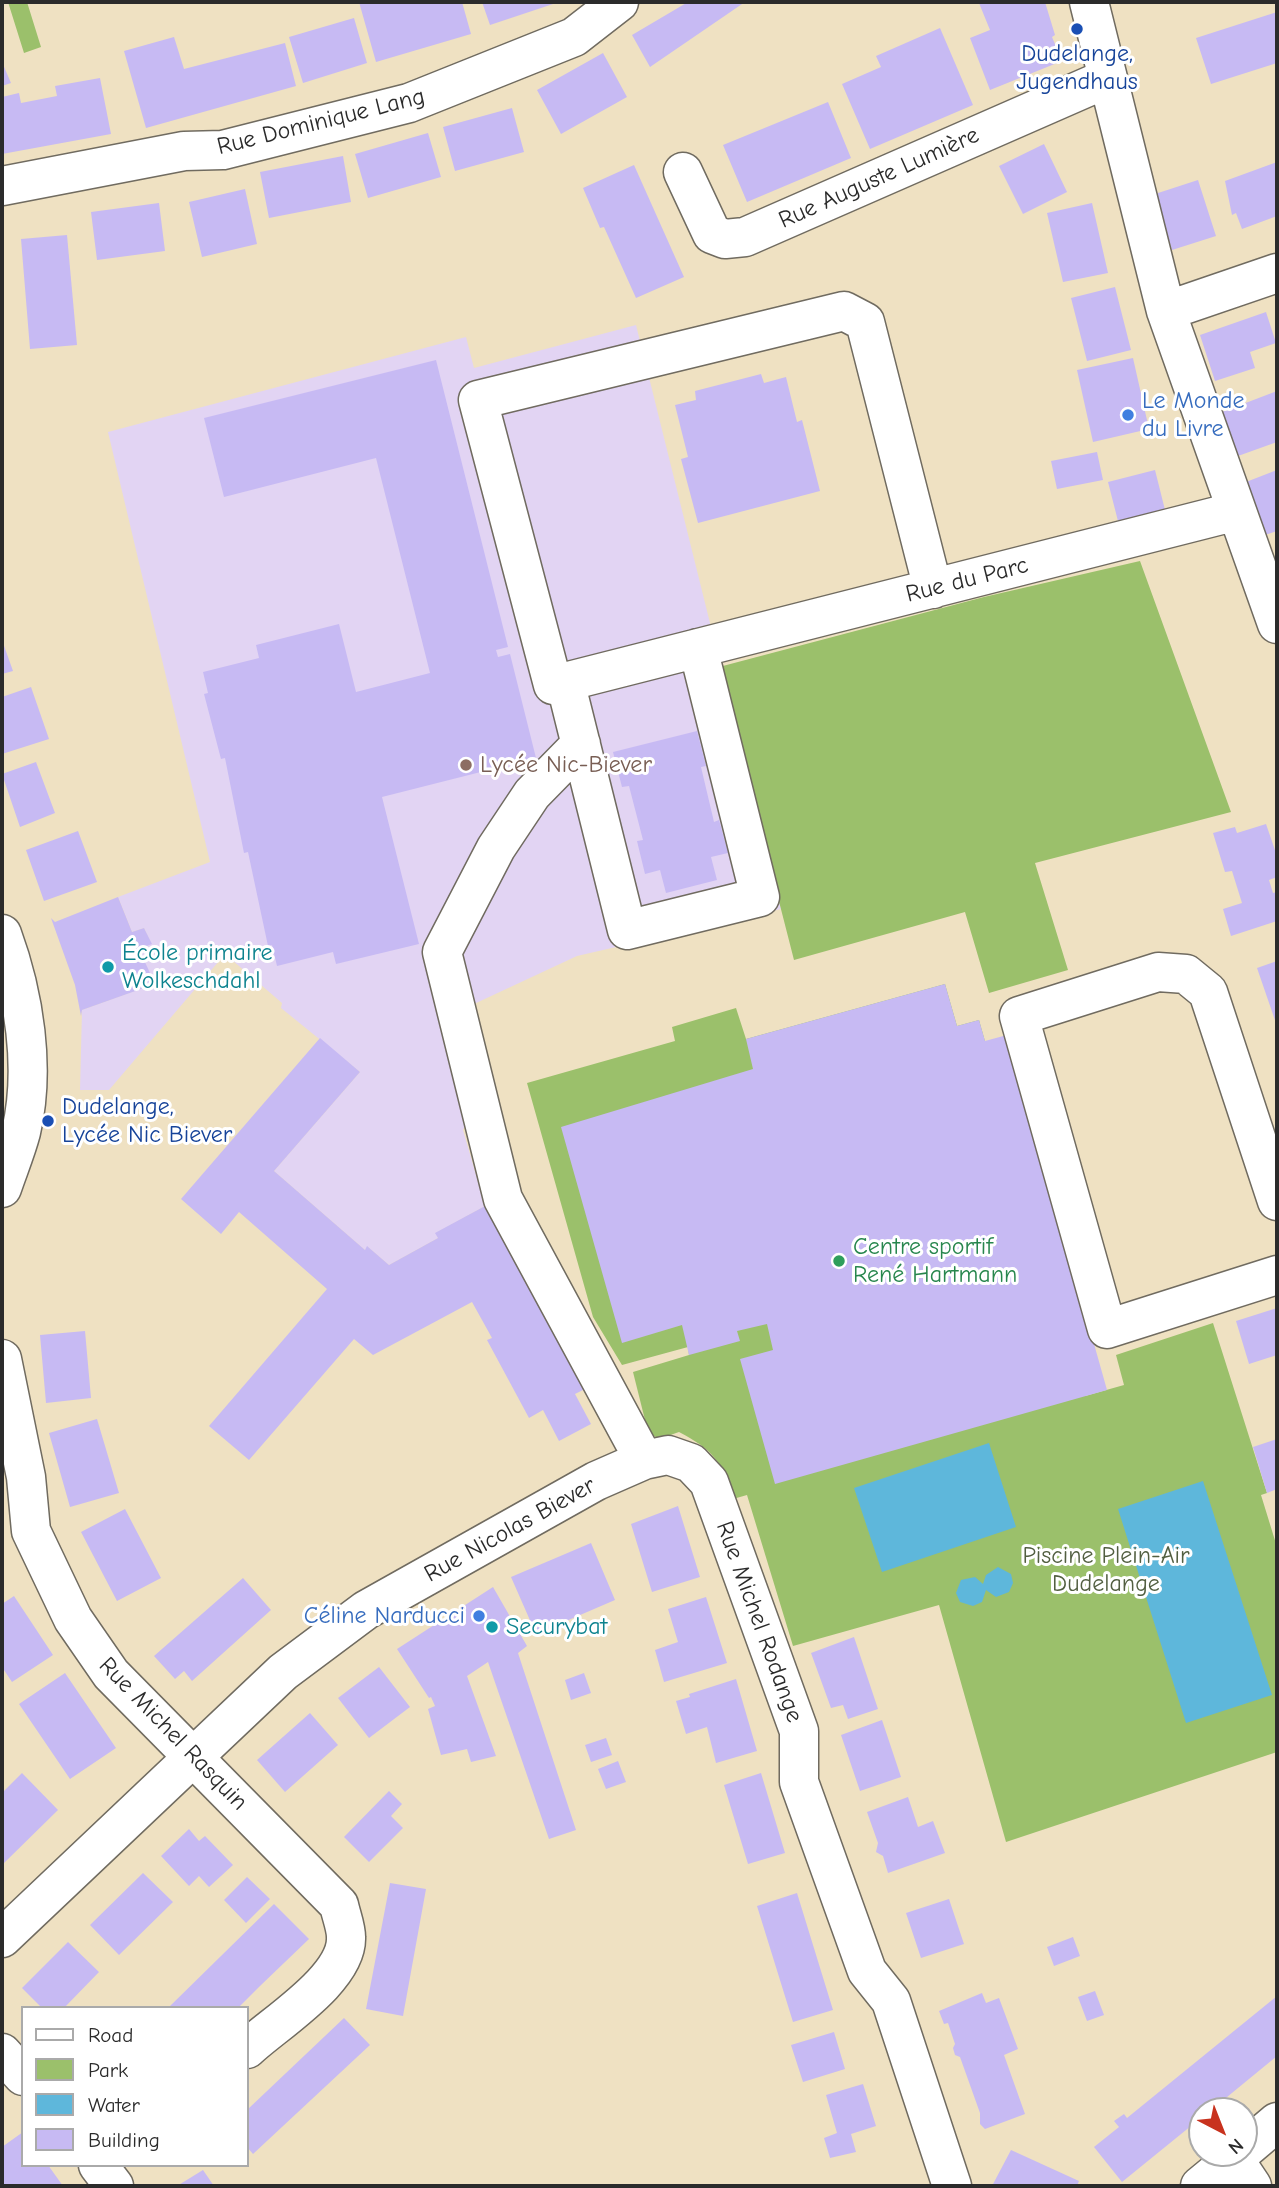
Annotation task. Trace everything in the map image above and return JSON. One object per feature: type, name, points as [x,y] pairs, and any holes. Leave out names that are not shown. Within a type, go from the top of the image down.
[{"type":"street","name":"Rue Dominique Lang","points":[[2,186],[184,151],[223,149],[409,103],[574,37],[620,2]]},
{"type":"street","points":[[1089,2],[1166,311],[1277,624]]},
{"type":"street","name":"Rue Auguste Lumière","points":[[683,172],[712,234],[725,239],[745,237],[1108,78]]},
{"type":"street","points":[[1166,311],[1277,273]]},
{"type":"street","points":[[698,648],[760,897],[627,930],[565,681],[554,685],[478,400],[844,311],[865,322],[933,589]]},
{"type":"street","name":"Rue du Parc","points":[[565,681],[1237,511]]},
{"type":"street","points":[[581,744],[532,794],[496,848],[442,952],[503,1199],[644,1460]]},
{"type":"street","points":[[2,934],[10,957],[25,1030],[27,1082],[21,1131],[2,1188]]},
{"type":"street","points":[[1277,1201],[1208,992],[1186,974],[1158,972],[1019,1016],[1107,1329],[1277,1275]]},
{"type":"street","name":"Rue Michel Rasquin","points":[[2,1359],[26,1477],[31,1531],[72,1619],[111,1674],[339,1905],[347,1939],[340,1961],[321,1984],[278,2026],[261,2035],[248,2048]]},
{"type":"street","name":"Rue Michel Rodange","points":[[644,1460],[668,1455],[691,1463],[709,1482],[799,1731],[799,1782],[867,1971],[891,2001],[952,2186]]},
{"type":"street","name":"Rue Nicolas Biever","points":[[2,1938],[191,1756],[283,1672],[366,1610],[596,1481],[644,1460]]},
{"type":"street","points":[[2,2053],[21,2074]]},
{"type":"street","points":[[1258,2144],[1277,2122]]},
{"type":"street","points":[[1200,2186],[1233,2167]]},
{"type":"shaded area","name":"Lycée Nic-Biever","points":[[636,325],[781,909],[577,956],[474,1004],[468,1119],[463,1130],[485,1206],[436,1233],[438,1238],[389,1265],[368,1247],[365,1250],[274,1171],[360,1072],[281,1008],[282,1003],[225,954],[109,1090],[80,1090],[82,1010],[154,984],[139,949],[151,943],[144,928],[132,932],[118,897],[210,862],[108,432],[466,337],[474,368]]},
{"type":"green space","points":[[8,2],[27,2],[41,47],[24,53]]},
{"type":"green space","points":[[1140,561],[1231,812],[1035,863],[1068,970],[989,993],[965,912],[794,960],[719,667],[984,597]]},
{"type":"green space","name":"Piscine Plein-Air Dudelange","points":[[945,984],[957,1026],[979,1020],[1085,1396],[1124,1385],[1116,1355],[1213,1323],[1267,1493],[1261,1495],[1277,1547],[1277,1752],[1006,1842],[939,1605],[793,1646],[747,1495],[733,1499],[725,1475],[715,1458],[691,1439],[679,1432],[659,1439],[648,1432],[633,1372],[689,1355],[688,1347],[622,1365],[593,1317],[527,1083],[675,1041],[672,1027],[736,1008],[746,1039]]},
{"type":"water","points":[[989,1443],[1016,1527],[882,1572],[854,1488]]},
{"type":"water","points":[[1203,1481],[1272,1695],[1186,1723],[1118,1509]]},
{"type":"water","points":[[998,1567],[1011,1574],[1013,1583],[1009,1592],[996,1597],[986,1590],[982,1602],[973,1606],[960,1602],[956,1593],[961,1580],[975,1577],[983,1584],[986,1575]]},
{"type":"building","points":[[359,2],[462,2],[471,34],[376,62]]},
{"type":"building","points":[[482,2],[559,2],[490,25]]},
{"type":"building","points":[[688,2],[745,2],[650,67],[632,35]]},
{"type":"building","points":[[1045,2],[1055,35],[1052,37],[1062,61],[990,90],[970,38],[990,30],[979,3]]},
{"type":"building","points":[[1277,12],[1277,63],[1211,84],[1196,38]]},
{"type":"building","points":[[354,18],[367,63],[303,83],[289,37]]},
{"type":"building","points":[[940,28],[973,105],[870,149],[842,84],[881,67],[876,56]]},
{"type":"building","points":[[174,37],[184,69],[285,43],[296,86],[146,128],[124,51]]},
{"type":"building","points":[[603,53],[627,97],[561,134],[537,90]]},
{"type":"building","points":[[2,62],[11,83],[2,86]]},
{"type":"building","points":[[100,78],[111,134],[2,154],[2,97],[19,93],[21,103],[57,96],[55,86]]},
{"type":"building","points":[[828,102],[851,158],[747,202],[723,145]]},
{"type":"building","points":[[512,108],[524,152],[455,171],[443,127]]},
{"type":"building","points":[[428,133],[441,177],[368,198],[355,154]]},
{"type":"building","points":[[1044,144],[1067,192],[1023,214],[999,166]]},
{"type":"building","points":[[343,156],[351,202],[269,218],[260,172]]},
{"type":"building","points":[[1277,162],[1277,216],[1242,229],[1236,213],[1232,215],[1225,181]]},
{"type":"building","points":[[634,165],[684,277],[636,298],[583,188]]},
{"type":"building","points":[[1198,180],[1216,236],[1172,250],[1155,194]]},
{"type":"building","points":[[245,189],[257,244],[202,257],[189,202]]},
{"type":"building","points":[[159,203],[165,251],[97,260],[91,212]]},
{"type":"building","points":[[1092,203],[1108,273],[1063,282],[1047,213]]},
{"type":"building","points":[[67,235],[77,345],[30,349],[21,239]]},
{"type":"building","points":[[1115,287],[1131,350],[1087,361],[1071,298]]},
{"type":"building","points":[[1266,312],[1276,343],[1250,352],[1255,368],[1215,381],[1200,335]]},
{"type":"building","points":[[1133,358],[1149,429],[1093,442],[1077,370]]},
{"type":"building","points":[[436,360],[508,647],[496,650],[498,657],[510,654],[536,758],[382,797],[419,944],[336,964],[333,952],[277,966],[272,945],[268,946],[248,852],[244,853],[225,758],[221,759],[204,694],[208,693],[203,672],[259,658],[256,645],[339,624],[356,692],[430,673],[376,458],[224,497],[204,418]]},
{"type":"building","points":[[761,374],[764,383],[786,377],[797,422],[802,420],[820,491],[698,523],[681,459],[688,457],[675,405],[696,400],[695,391]]},
{"type":"building","points":[[1277,391],[1277,442],[1238,456],[1222,412]]},
{"type":"building","points":[[1097,452],[1103,480],[1057,489],[1051,461]]},
{"type":"building","points":[[1155,470],[1166,514],[1119,525],[1108,482]]},
{"type":"building","points":[[1277,470],[1277,531],[1265,535],[1246,482]]},
{"type":"building","points":[[2,640],[13,671],[2,674]]},
{"type":"building","points":[[31,687],[49,739],[2,754],[2,697]]},
{"type":"building","points":[[697,731],[706,766],[701,767],[714,822],[719,820],[728,853],[711,857],[717,880],[666,893],[660,870],[645,874],[637,841],[643,840],[629,786],[622,787],[613,752]]},
{"type":"building","points":[[36,762],[55,813],[20,827],[2,774]]},
{"type":"building","points":[[1266,824],[1277,856],[1277,877],[1269,880],[1273,893],[1277,892],[1277,921],[1231,936],[1223,909],[1242,903],[1232,871],[1225,872],[1213,833],[1235,827],[1237,833]]},
{"type":"building","points":[[78,831],[97,882],[44,901],[26,850]]},
{"type":"building","name":"École primaire Wolkeschdahl","points":[[118,897],[132,932],[144,928],[152,944],[139,949],[155,984],[82,1010],[81,1016],[75,985],[51,918],[55,922]]},
{"type":"building","points":[[1277,961],[1277,1026],[1257,968]]},
{"type":"building","points":[[945,984],[957,1026],[979,1020],[985,1041],[1007,1035],[1107,1390],[775,1484],[740,1359],[773,1350],[767,1324],[737,1331],[740,1341],[689,1355],[682,1325],[622,1343],[561,1127],[753,1069],[746,1039]]},
{"type":"building","points":[[320,1038],[360,1072],[274,1171],[365,1250],[367,1246],[389,1265],[438,1238],[435,1233],[485,1206],[542,1312],[547,1309],[589,1387],[575,1394],[591,1424],[559,1441],[543,1410],[529,1418],[487,1340],[492,1338],[472,1302],[373,1355],[354,1339],[249,1460],[209,1426],[327,1289],[239,1212],[221,1234],[181,1199]]},
{"type":"building","points":[[1277,1308],[1277,1355],[1249,1364],[1236,1321]]},
{"type":"building","points":[[85,1331],[91,1398],[46,1403],[40,1335]]},
{"type":"building","points":[[97,1419],[119,1493],[70,1507],[49,1433]]},
{"type":"building","points":[[1277,1439],[1277,1489],[1267,1493],[1253,1447]]},
{"type":"building","points":[[678,1506],[700,1577],[652,1592],[631,1524]]},
{"type":"building","points":[[125,1509],[161,1578],[117,1601],[81,1532]]},
{"type":"building","points":[[591,1543],[615,1600],[536,1634],[511,1577]]},
{"type":"building","points":[[243,1578],[271,1610],[192,1681],[184,1671],[175,1679],[154,1656]]},
{"type":"building","points":[[493,1587],[527,1646],[518,1653],[576,1830],[549,1839],[488,1662],[467,1676],[496,1756],[471,1762],[467,1749],[441,1755],[428,1709],[435,1706],[397,1649]]},
{"type":"building","points":[[14,1596],[53,1655],[12,1682],[2,1667],[2,1604]]},
{"type":"building","points":[[706,1597],[727,1663],[664,1682],[655,1650],[678,1642],[668,1609]]},
{"type":"building","points":[[854,1637],[878,1709],[848,1719],[843,1705],[831,1708],[811,1653]]},
{"type":"building","points":[[379,1667],[410,1707],[369,1738],[338,1698]]},
{"type":"building","points":[[65,1673],[116,1748],[70,1779],[19,1704]]},
{"type":"building","points":[[584,1673],[591,1693],[571,1700],[565,1680]]},
{"type":"building","points":[[736,1679],[757,1751],[716,1763],[707,1727],[686,1734],[676,1701]]},
{"type":"building","points":[[310,1713],[338,1745],[285,1792],[257,1760]]},
{"type":"building","points":[[882,1720],[901,1777],[860,1791],[841,1735]]},
{"type":"building","points":[[606,1738],[612,1755],[591,1762],[585,1745]]},
{"type":"building","points":[[618,1761],[626,1782],[606,1789],[598,1769]]},
{"type":"building","points":[[22,1773],[58,1810],[2,1865],[2,1793]]},
{"type":"building","points":[[761,1773],[785,1853],[748,1864],[724,1785]]},
{"type":"building","points":[[389,1791],[402,1804],[391,1816],[403,1828],[369,1862],[344,1837]]},
{"type":"building","points":[[908,1797],[918,1827],[933,1821],[945,1853],[888,1873],[883,1856],[876,1852],[878,1843],[867,1812]]},
{"type":"building","points":[[189,1829],[199,1841],[205,1836],[233,1865],[209,1887],[199,1876],[189,1886],[161,1856]]},
{"type":"building","points":[[143,1873],[173,1902],[119,1955],[90,1925]]},
{"type":"building","points":[[247,1877],[270,1899],[246,1923],[224,1900]]},
{"type":"building","points":[[390,1883],[426,1889],[403,2016],[366,2009]]},
{"type":"building","points":[[797,1893],[833,2010],[793,2022],[757,1906]]},
{"type":"building","points":[[949,1899],[964,1944],[921,1958],[906,1913]]},
{"type":"building","points":[[274,1904],[309,1939],[240,2006],[170,2006]]},
{"type":"building","points":[[1073,1937],[1080,1956],[1054,1966],[1047,1947]]},
{"type":"building","points":[[68,1942],[99,1972],[66,2006],[40,2006],[22,1988]]},
{"type":"building","points":[[1095,1991],[1104,2015],[1087,2021],[1078,1997]]},
{"type":"building","points":[[982,1993],[986,2003],[999,1998],[1018,2049],[1004,2055],[1025,2114],[985,2129],[980,2124],[980,2113],[960,2057],[955,2055],[955,2044],[948,2023],[944,2024],[939,2011]]},
{"type":"building","points":[[1277,1996],[1277,2056],[1227,2097],[1188,2097],[1188,2128],[1122,2182],[1094,2147],[1119,2127],[1114,2121],[1124,2114],[1127,2118]]},
{"type":"building","points":[[344,2018],[370,2045],[253,2154],[248,2148],[248,2109]]},
{"type":"building","points":[[834,2032],[845,2069],[803,2082],[791,2045]]},
{"type":"building","points":[[863,2084],[876,2126],[851,2134],[856,2152],[830,2158],[824,2138],[837,2133],[826,2095]]},
{"type":"building","points":[[21,2133],[21,2167],[49,2167],[63,2186],[5,2186],[2,2182],[2,2147]]},
{"type":"building","points":[[1011,2150],[1079,2181],[1077,2186],[992,2186]]},
{"type":"building","points":[[203,2170],[214,2186],[177,2186]]},
{"type":"place","name":"Dudelange, Jugendhaus","points":[[1077,29]]},
{"type":"place","name":"Le Monde du Livre","points":[[1128,415]]},
{"type":"place","name":"Lycée Nic-Biever","points":[[466,765]]},
{"type":"place","name":"École primaire Wolkeschdahl","points":[[108,967]]},
{"type":"place","name":"Dudelange, Lycée Nic Biever","points":[[48,1121]]},
{"type":"place","name":"Centre sportif René Hartmann","points":[[839,1261]]},
{"type":"place","name":"Céline Narducci","points":[[479,1616]]},
{"type":"place","name":"Securybat","points":[[492,1627]]}]
